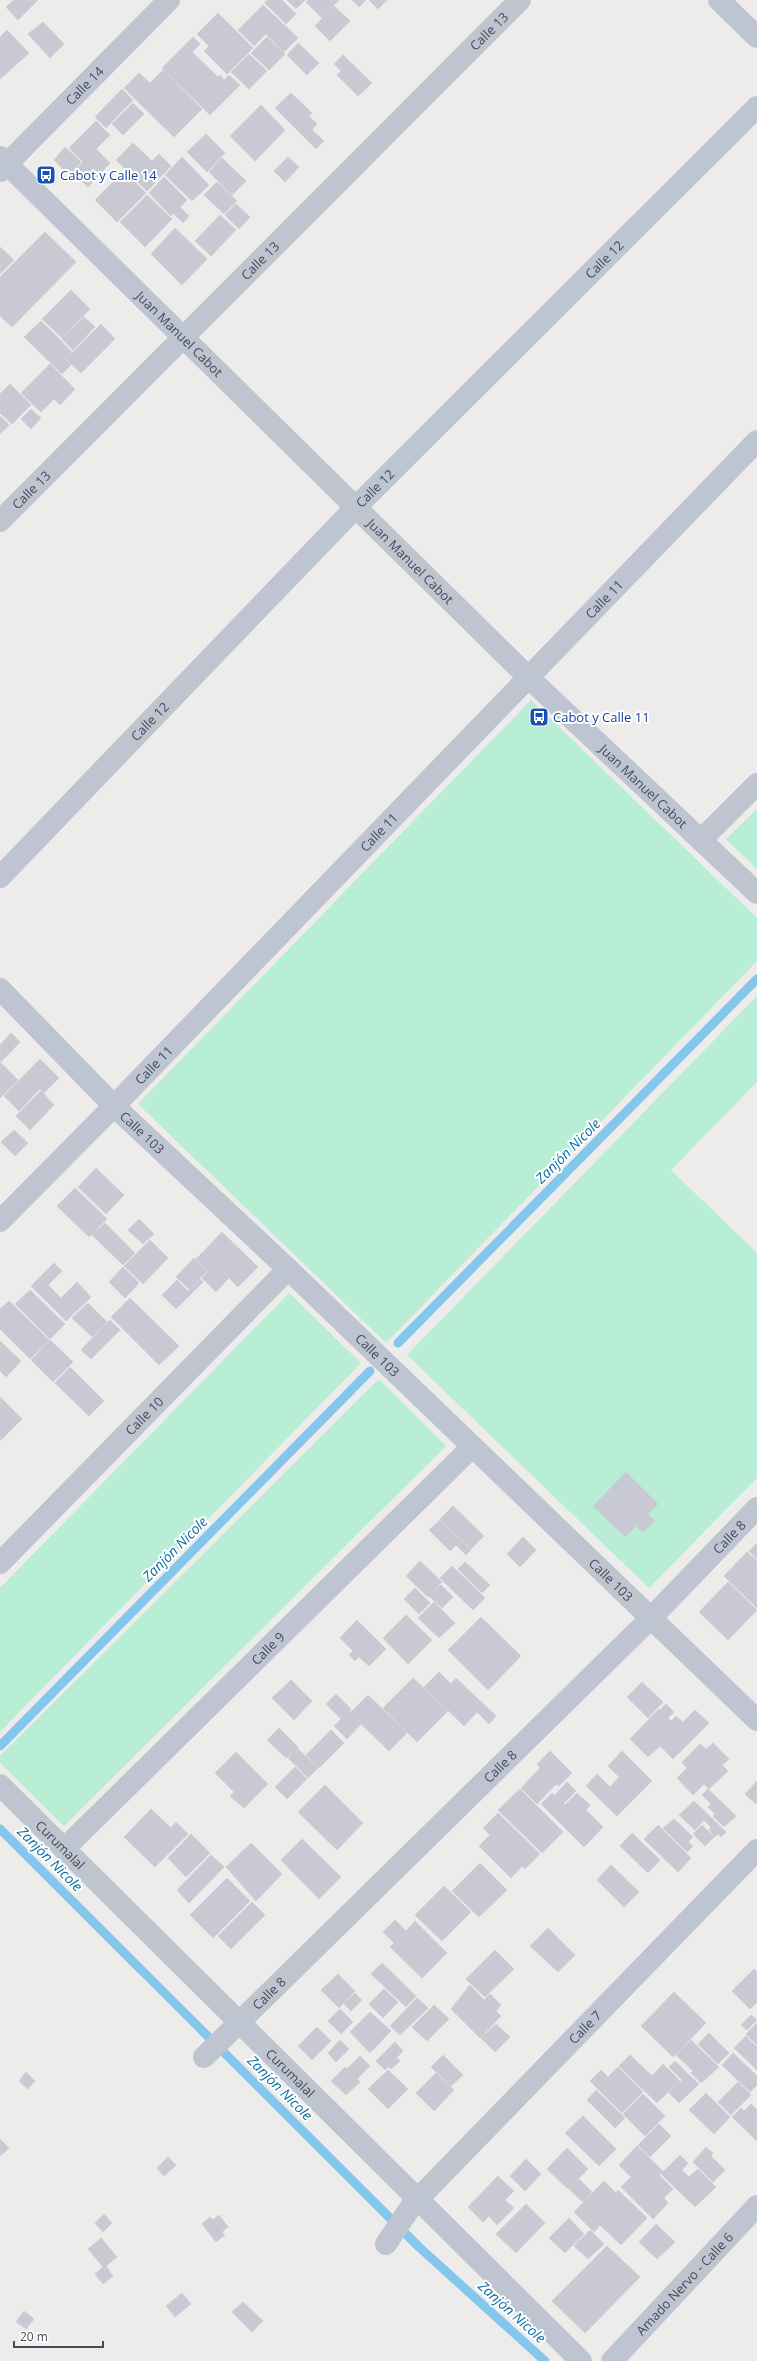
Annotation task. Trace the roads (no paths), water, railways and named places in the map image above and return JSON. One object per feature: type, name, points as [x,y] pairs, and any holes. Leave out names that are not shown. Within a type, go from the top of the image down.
[{"type":"street","name":"Calle 14","points":[[2,164],[169,0]]},
{"type":"street","name":"Calle 13","points":[[0,521],[520,0]]},
{"type":"street","points":[[719,0],[757,37]]},
{"type":"street","name":"Calle 12","points":[[0,877],[355,508],[757,107]]},
{"type":"street","name":"Juan Manuel Cabot","points":[[2,164],[184,337],[355,508],[528,677],[757,893]]},
{"type":"street","name":"Calle 11","points":[[0,1221],[114,1106],[757,441]]},
{"type":"street","points":[[701,840],[757,784]]},
{"type":"street","name":"Calle 103","points":[[0,989],[114,1106],[288,1269],[472,1447],[652,1617],[757,1720]]},
{"type":"street","name":"Calle 10","points":[[0,1563],[288,1269]]},
{"type":"street","name":"Calle 9","points":[[64,1849],[472,1447]]},
{"type":"street","name":"Calle 8","points":[[204,2057],[652,1617],[757,1508]]},
{"type":"street","name":"Curumalal","points":[[0,1785],[240,2022],[415,2202],[581,2361]]},
{"type":"street","name":"Calle 7","points":[[386,2244],[415,2202],[757,1850]]},
{"type":"street","name":"Amado Nervo - Calle 6","points":[[612,2361],[757,2206]]},
{"type":"waterway","name":"Zanjón Nicole","points":[[398,1343],[757,979]]},
{"type":"waterway","name":"Zanjón Nicole","points":[[0,1746],[370,1371]]},
{"type":"waterway","name":"Zanjón Nicole","points":[[0,1829],[419,2247],[545,2361]]},
{"type":"place","name":"Cabot y Calle 14","points":[[46,175]]},
{"type":"place","name":"Cabot y Calle 11","points":[[539,717]]}]
